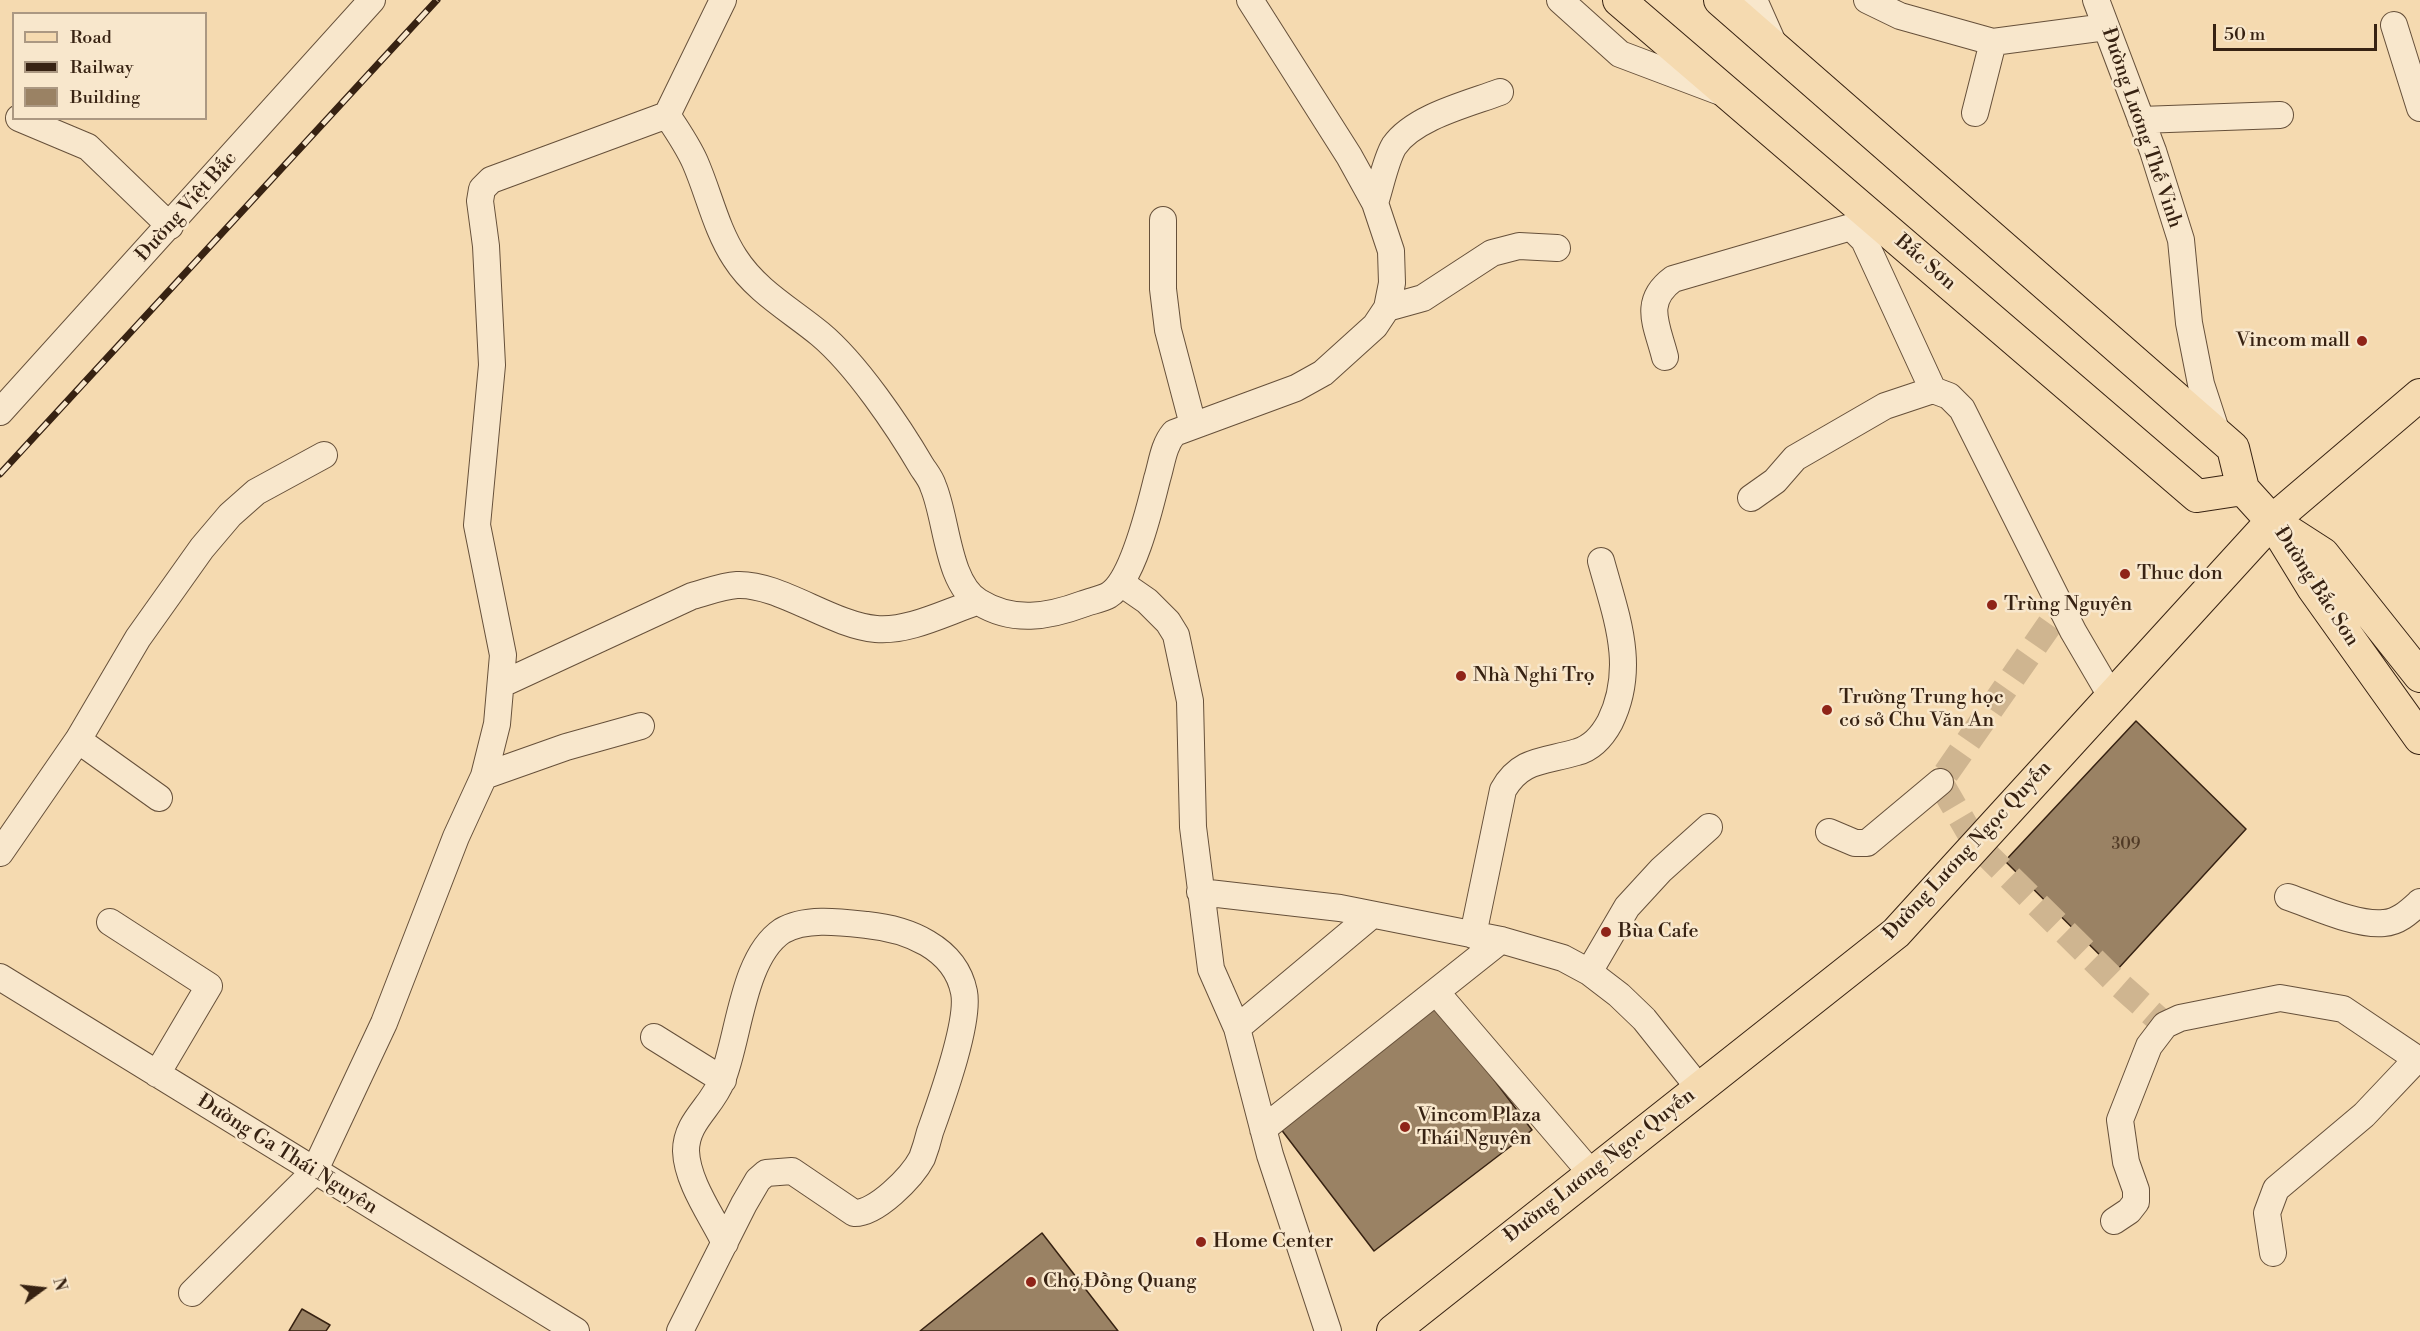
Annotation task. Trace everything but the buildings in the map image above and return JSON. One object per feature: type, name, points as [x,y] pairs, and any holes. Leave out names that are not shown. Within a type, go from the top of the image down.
[{"type":"main road","name":"Bắc Sơn","points":[[1618,0],[2197,496],[2243,489]]},
{"type":"main road","points":[[1720,0],[2233,448],[2243,489],[2272,521]]},
{"type":"main road","name":"Đường Lương Ngọc Quyến","points":[[1393,1331],[1896,933],[2272,521],[2420,395]]},
{"type":"main road","name":"Đường Bắc Sơn","points":[[2272,521],[2323,554],[2420,675]]},
{"type":"main road","name":"Đường Bắc Sơn","points":[[2272,521],[2313,588],[2420,738]]},
{"type":"street","points":[[668,115],[695,160],[715,216],[735,258],[754,282],[821,335],[854,371],[916,457],[933,486],[950,554],[961,581],[977,602],[1016,617],[1050,615],[1110,594],[1122,583],[1130,569],[1138,545],[1164,450],[1174,433],[1296,388],[1323,373],[1375,326],[1387,308],[1392,283],[1391,250],[1375,203],[1250,0]]},
{"type":"street","points":[[1560,0],[1620,54],[1729,95]]},
{"type":"street","points":[[1754,0],[1775,48]]},
{"type":"street","points":[[1867,0],[1900,16],[1993,42],[2106,27]]},
{"type":"street","name":"Đường Lương Thế Vinh","points":[[2096,0],[2141,120],[2181,240],[2189,323],[2202,384],[2217,433]]},
{"type":"street","name":"Đường Việt Bắc","points":[[0,412],[170,226],[366,2]]},
{"type":"street","points":[[192,1293],[314,1172],[384,1023],[456,837],[484,776],[497,724],[502,684],[500,636],[477,525],[492,365],[486,246],[480,201],[482,189],[491,180],[668,115],[718,3]]},
{"type":"street","points":[[2394,25],[2420,108]]},
{"type":"street","points":[[1976,113],[1993,42]]},
{"type":"street","points":[[1375,203],[1393,147],[1404,136],[1431,118],[1500,92]]},
{"type":"street","points":[[2141,120],[2280,115]]},
{"type":"street","points":[[24,120],[88,147],[170,226]]},
{"type":"street","points":[[1163,220],[1162,289],[1168,330],[1193,425]]},
{"type":"street","points":[[1665,357],[1653,308],[1655,298],[1661,288],[1673,279],[1851,227],[1864,240],[1933,390]]},
{"type":"street","points":[[1387,308],[1423,298],[1492,253],[1519,246],[1557,248]]},
{"type":"street","points":[[1751,498],[1775,481],[1795,458],[1886,406],[1933,390],[1948,396],[1962,409],[2073,631],[2111,696]]},
{"type":"street","points":[[0,853],[78,740],[156,611],[230,515],[256,492],[324,455]]},
{"type":"street","points":[[1473,935],[1503,790],[1511,776],[1523,766],[1580,752],[1596,742],[1619,702],[1624,671],[1624,644],[1601,561]]},
{"type":"street","points":[[1122,583],[1147,601],[1168,622],[1176,635],[1190,701],[1193,827],[1211,969],[1237,1028],[1263,1129],[1296,1239],[1328,1331]]},
{"type":"street","points":[[502,684],[692,596],[717,588],[737,585],[758,588],[825,614],[875,629],[906,625],[977,602]]},
{"type":"street","points":[[484,776],[641,726]]},
{"type":"street","points":[[78,740],[159,798]]},
{"type":"street","points":[[1828,832],[1855,843],[1867,843],[1940,782]]},
{"type":"street","points":[[1588,972],[1628,907],[1661,870],[1709,827]]},
{"type":"street","points":[[1200,892],[1340,908],[1501,940],[1563,958],[1619,994],[1644,1019],[1699,1088]]},
{"type":"street","points":[[2288,897],[2359,921],[2384,923],[2402,918],[2420,902]]},
{"type":"street","points":[[1237,1028],[1372,915]]},
{"type":"street","points":[[110,922],[209,986],[157,1074]]},
{"type":"street","points":[[680,1331],[758,1180],[766,1173],[792,1171],[854,1213],[862,1213],[871,1209],[899,1186],[921,1159],[963,1024],[965,993],[957,972],[944,953],[923,940],[874,926],[840,922],[795,926],[782,932],[769,944],[751,976],[723,1080],[688,1132],[686,1153],[693,1179],[725,1242]]},
{"type":"street","points":[[1263,1129],[1501,940]]},
{"type":"street","name":"Đường Ga Thái Nguyên","points":[[0,977],[576,1331]]},
{"type":"street","points":[[1437,993],[1591,1173]]},
{"type":"street","points":[[2114,1221],[2129,1211],[2136,1202],[2136,1190],[2126,1162],[2120,1120],[2149,1046],[2165,1025],[2180,1018],[2280,998],[2343,1010],[2418,1060],[2364,1115],[2276,1189],[2267,1214],[2273,1253]]},
{"type":"street","points":[[654,1037],[723,1080]]},
{"type":"tunnel","points":[[2050,624],[1940,782],[1976,844],[2113,979],[2165,1025]]},
{"type":"railway","points":[[0,474],[437,0]]},
{"type":"place","name":"Vincom mall","points":[[2362,341]]},
{"type":"place","name":"Thuc don","points":[[2125,574]]},
{"type":"place","name":"Trùng Nguyên","points":[[1992,605]]},
{"type":"place","name":"Nhà Nghỉ Trọ","points":[[1461,676]]},
{"type":"place","name":"Trường Trung học cơ sở Chu Văn An","points":[[1827,710]]},
{"type":"place","name":"Bùa Cafe","points":[[1606,932]]},
{"type":"place","name":"Vincom Plaza Thái Nguyên","points":[[1405,1127]]},
{"type":"place","name":"Home Center","points":[[1201,1242]]},
{"type":"place","name":"Chợ Đồng Quang","points":[[1031,1282]]}]
